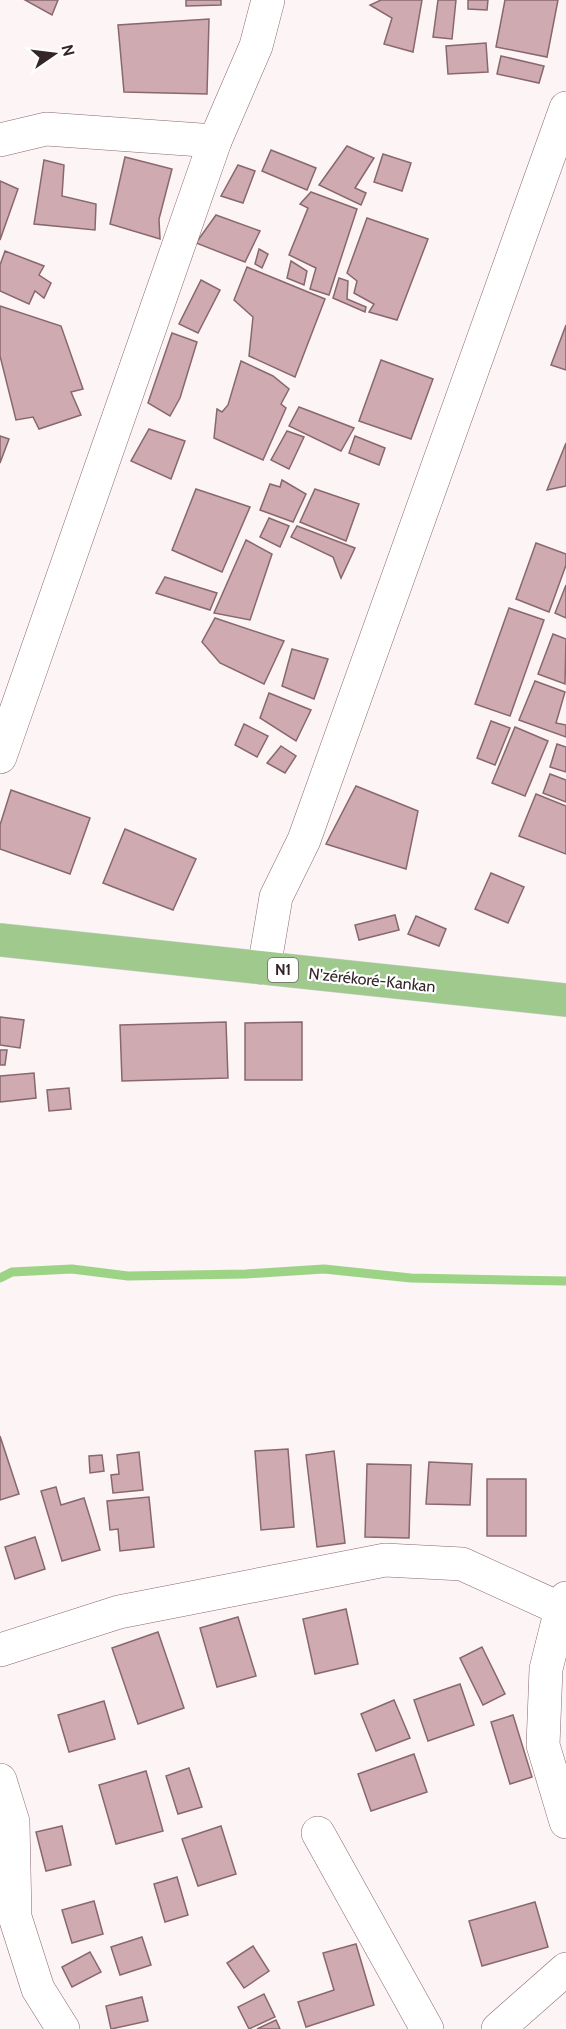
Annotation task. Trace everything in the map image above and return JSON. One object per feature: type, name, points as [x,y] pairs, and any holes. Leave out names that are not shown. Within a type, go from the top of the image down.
[{"type":"highway","name":"N'zérékoré-Kankan","points":[[0,940],[566,1000]]},
{"type":"street","points":[[0,757],[215,141],[256,46],[268,0]]},
{"type":"street","points":[[264,968],[276,897],[304,840],[566,108]]},
{"type":"street","points":[[0,141],[46,129],[215,141]]},
{"type":"street","points":[[0,1650],[119,1612],[385,1560],[462,1564],[563,1603],[546,1669],[543,1745],[566,1822]]},
{"type":"street","points":[[0,1780],[13,1822],[15,1917],[38,1989],[63,2029]]},
{"type":"street","points":[[318,1833],[428,2029]]},
{"type":"street","points":[[498,2029],[566,1969]]},
{"type":"building","points":[[25,0],[58,0],[52,15]]},
{"type":"building","points":[[186,0],[221,0],[221,5],[186,6]]},
{"type":"building","points":[[381,0],[422,0],[413,52],[384,44],[392,18],[370,5]]},
{"type":"building","points":[[438,0],[456,0],[452,39],[433,37]]},
{"type":"building","points":[[468,0],[488,0],[487,10],[468,9]]},
{"type":"building","points":[[505,0],[558,0],[547,57],[496,47]]},
{"type":"building","points":[[209,19],[207,94],[124,92],[118,25]]},
{"type":"building","points":[[486,43],[488,72],[448,74],[446,46]]},
{"type":"building","points":[[501,56],[544,66],[539,83],[497,74]]},
{"type":"building","points":[[347,146],[374,158],[355,188],[366,193],[361,205],[319,185]]},
{"type":"building","points":[[271,150],[316,168],[307,190],[262,171]]},
{"type":"building","points":[[383,154],[411,163],[402,191],[374,182]]},
{"type":"building","points":[[125,157],[172,169],[159,219],[160,239],[110,224]]},
{"type":"building","points":[[44,160],[64,165],[62,196],[96,204],[95,230],[34,224]]},
{"type":"building","points":[[238,165],[255,171],[243,203],[221,196]]},
{"type":"building","points":[[0,181],[18,189],[0,240]]},
{"type":"building","points":[[311,192],[357,209],[329,295],[310,289],[316,268],[289,255],[308,208],[300,204]]},
{"type":"building","points":[[216,215],[260,231],[245,262],[196,243]]},
{"type":"building","points":[[367,218],[428,239],[397,320],[369,312],[374,304],[354,293],[357,281],[347,273]]},
{"type":"building","points":[[259,249],[268,254],[262,268],[255,264]]},
{"type":"building","points":[[5,251],[44,266],[39,275],[51,283],[44,298],[35,291],[29,304],[0,291],[0,265]]},
{"type":"building","points":[[291,261],[307,271],[304,285],[287,278]]},
{"type":"building","points":[[247,267],[325,299],[295,377],[249,356],[253,317],[234,300]]},
{"type":"building","points":[[339,278],[348,281],[347,299],[366,307],[365,312],[333,298]]},
{"type":"building","points":[[201,280],[220,290],[198,333],[179,324]]},
{"type":"building","points":[[0,306],[61,326],[83,389],[71,392],[81,415],[39,429],[33,417],[16,420],[0,356]]},
{"type":"building","points":[[566,325],[566,370],[551,365]]},
{"type":"building","points":[[172,333],[197,342],[180,398],[170,416],[148,403]]},
{"type":"building","points":[[381,360],[433,379],[411,439],[359,421]]},
{"type":"building","points":[[241,361],[273,376],[289,389],[281,404],[286,408],[263,460],[214,438],[217,409],[222,412],[228,405]]},
{"type":"building","points":[[299,407],[354,428],[341,451],[289,426]]},
{"type":"building","points":[[149,429],[185,441],[171,479],[131,461]]},
{"type":"building","points":[[287,431],[304,437],[289,469],[271,460]]},
{"type":"building","points":[[0,436],[9,439],[0,463]]},
{"type":"building","points":[[355,436],[385,448],[379,465],[349,453]]},
{"type":"building","points":[[566,443],[566,486],[547,490]]},
{"type":"building","points":[[282,480],[306,494],[293,522],[260,510],[270,484],[280,487]]},
{"type":"building","points":[[196,489],[250,507],[222,572],[172,550]]},
{"type":"building","points":[[315,489],[359,504],[346,541],[300,522]]},
{"type":"building","points":[[269,518],[289,526],[280,547],[260,537]]},
{"type":"building","points":[[297,526],[355,548],[341,578],[333,557],[291,537]]},
{"type":"building","points":[[246,540],[272,554],[250,620],[214,613]]},
{"type":"building","points":[[536,543],[566,554],[566,565],[549,612],[516,599]]},
{"type":"building","points":[[165,577],[217,593],[210,610],[156,593]]},
{"type":"building","points":[[566,585],[566,618],[555,613]]},
{"type":"building","points":[[509,608],[544,620],[510,716],[475,704]]},
{"type":"building","points":[[215,618],[284,641],[264,684],[220,663],[202,642]]},
{"type":"building","points":[[553,634],[566,639],[565,684],[538,674]]},
{"type":"building","points":[[292,649],[328,659],[314,699],[282,686]]},
{"type":"building","points":[[535,681],[565,692],[556,723],[566,725],[566,737],[519,720]]},
{"type":"building","points":[[269,693],[311,710],[296,741],[260,718]]},
{"type":"building","points":[[491,721],[510,728],[495,765],[477,758]]},
{"type":"building","points":[[244,724],[268,736],[257,757],[235,745]]},
{"type":"building","points":[[515,727],[548,741],[525,796],[492,783]]},
{"type":"building","points":[[557,744],[566,747],[566,772],[550,767]]},
{"type":"building","points":[[281,746],[296,756],[285,773],[267,763]]},
{"type":"building","points":[[550,774],[566,780],[566,802],[543,793]]},
{"type":"building","points":[[356,786],[418,811],[406,869],[326,844]]},
{"type":"building","points":[[11,790],[90,818],[70,874],[0,849],[0,825]]},
{"type":"building","points":[[536,794],[566,806],[566,854],[519,836]]},
{"type":"building","points":[[125,829],[196,859],[173,910],[103,883]]},
{"type":"building","points":[[491,873],[524,887],[508,923],[475,909]]},
{"type":"building","points":[[395,915],[399,930],[359,940],[355,925]]},
{"type":"building","points":[[416,916],[446,929],[439,946],[408,934]]},
{"type":"building","points":[[0,1017],[24,1020],[20,1048],[0,1045]]},
{"type":"building","points":[[226,1022],[228,1078],[122,1081],[120,1025]]},
{"type":"building","points":[[302,1022],[302,1080],[245,1080],[245,1023]]},
{"type":"building","points":[[0,1050],[7,1050],[5,1065],[0,1065]]},
{"type":"building","points":[[34,1073],[36,1098],[0,1102],[0,1076]]},
{"type":"building","points":[[69,1088],[71,1109],[49,1111],[47,1090]]},
{"type":"building","points":[[0,1436],[19,1494],[0,1500]]},
{"type":"building","points":[[288,1449],[294,1527],[261,1530],[255,1451]]},
{"type":"building","points":[[334,1451],[345,1543],[317,1547],[306,1455]]},
{"type":"building","points":[[139,1452],[143,1490],[113,1493],[111,1475],[119,1474],[117,1455]]},
{"type":"building","points":[[102,1455],[104,1471],[90,1473],[89,1456]]},
{"type":"building","points":[[429,1462],[472,1464],[470,1505],[426,1504]]},
{"type":"building","points":[[367,1464],[411,1465],[409,1538],[365,1537]]},
{"type":"building","points":[[487,1479],[526,1479],[526,1536],[487,1536]]},
{"type":"building","points":[[56,1487],[61,1505],[84,1498],[100,1550],[62,1561],[41,1491]]},
{"type":"building","points":[[149,1497],[154,1547],[120,1551],[118,1529],[110,1530],[107,1501]]},
{"type":"building","points":[[35,1537],[45,1569],[15,1579],[5,1547]]},
{"type":"building","points":[[346,1609],[358,1664],[315,1674],[303,1619]]},
{"type":"building","points":[[238,1617],[256,1676],[217,1687],[200,1628]]},
{"type":"building","points":[[158,1632],[184,1708],[138,1724],[112,1648]]},
{"type":"building","points":[[482,1647],[505,1694],[483,1705],[460,1658]]},
{"type":"building","points":[[460,1684],[474,1725],[428,1741],[414,1700]]},
{"type":"building","points":[[394,1700],[410,1738],[376,1751],[361,1714]]},
{"type":"building","points":[[104,1701],[115,1739],[69,1752],[58,1715]]},
{"type":"building","points":[[513,1715],[532,1777],[510,1784],[491,1722]]},
{"type":"building","points":[[414,1754],[427,1792],[371,1811],[358,1774]]},
{"type":"building","points":[[189,1768],[202,1807],[178,1814],[166,1776]]},
{"type":"building","points":[[146,1771],[163,1831],[116,1844],[99,1785]]},
{"type":"building","points":[[62,1826],[71,1865],[46,1871],[36,1832]]},
{"type":"building","points":[[221,1826],[236,1874],[198,1886],[182,1839]]},
{"type":"building","points":[[177,1877],[188,1915],[165,1922],[154,1884]]},
{"type":"building","points":[[94,1901],[103,1934],[72,1943],[62,1910]]},
{"type":"building","points":[[535,1902],[548,1947],[482,1966],[469,1921]]},
{"type":"building","points":[[142,1937],[151,1965],[120,1975],[111,1947]]},
{"type":"building","points":[[356,1944],[374,2005],[306,2027],[298,2002],[334,1990],[323,1953]]},
{"type":"building","points":[[253,1946],[269,1971],[244,1988],[227,1963]]},
{"type":"building","points":[[90,1952],[101,1972],[72,1987],[62,1967]]},
{"type":"building","points":[[264,1994],[275,2017],[249,2029],[238,2007]]},
{"type":"building","points":[[142,1997],[148,2021],[111,2029],[106,2006]]},
{"type":"building","points":[[276,2020],[280,2029],[257,2029]]},
{"type":"waterway","points":[[0,1278],[12,1272],[72,1269],[128,1276],[246,1274],[324,1269],[411,1278],[566,1281]]}]
